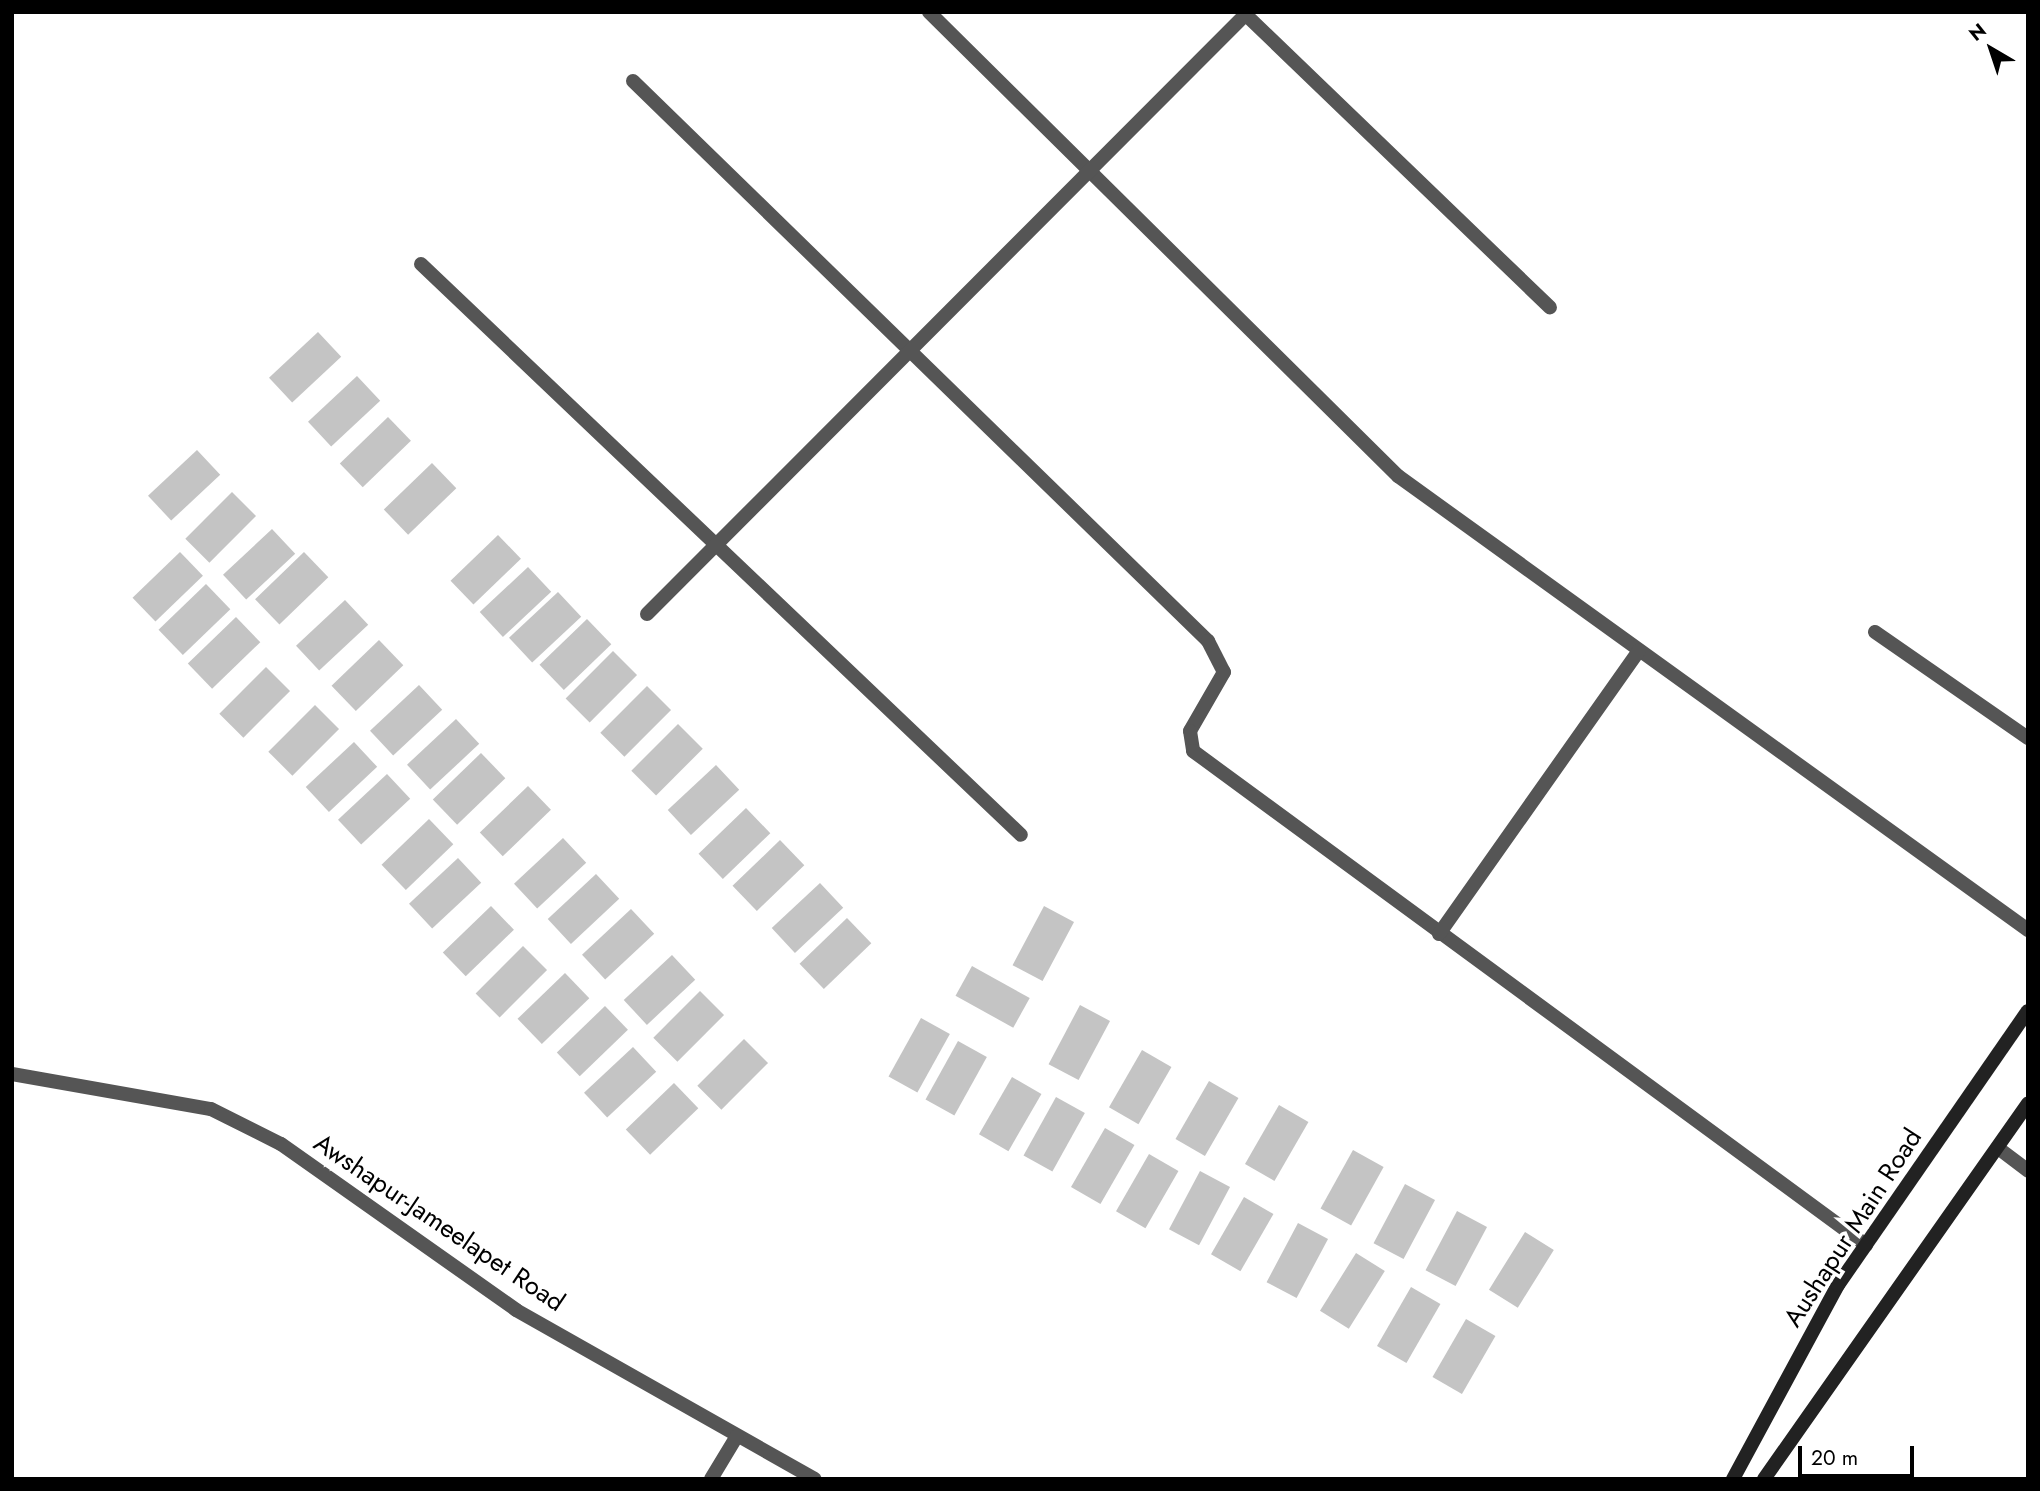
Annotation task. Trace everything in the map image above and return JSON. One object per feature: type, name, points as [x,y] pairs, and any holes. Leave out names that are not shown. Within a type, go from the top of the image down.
[{"type":"street","points":[[929,12],[1092,169],[1398,476],[2028,930]]},
{"type":"street","points":[[647,614],[1246,13],[1550,307]]},
{"type":"street","points":[[634,81],[912,349],[1218,655],[1224,672],[1190,731],[1194,751],[1439,934],[1866,1245]]},
{"type":"street","points":[[421,264],[713,548],[1021,835]]},
{"type":"street","points":[[1875,632],[2028,738]]},
{"type":"street","points":[[1439,934],[1639,650]]},
{"type":"street","name":"Aushapur Main Road","points":[[1733,1479],[1866,1245],[2028,1011]]},
{"type":"street","name":"Awshapur-Jameelapet Road","points":[[12,1074],[211,1109],[281,1144],[516,1310],[815,1479]]},
{"type":"street","points":[[1764,1479],[2028,1104]]},
{"type":"street","points":[[1998,1148],[2028,1171]]},
{"type":"street","points":[[711,1479],[737,1436]]},
{"type":"building","points":[[318,332],[341,357],[292,403],[269,378]]},
{"type":"building","points":[[357,376],[380,401],[331,447],[308,422]]},
{"type":"building","points":[[388,417],[411,441],[363,487],[340,464]]},
{"type":"building","points":[[197,450],[220,475],[171,521],[148,496]]},
{"type":"building","points":[[432,463],[456,488],[408,535],[384,510]]},
{"type":"building","points":[[232,492],[256,516],[209,563],[185,539]]},
{"type":"building","points":[[272,529],[295,554],[246,600],[223,575]]},
{"type":"building","points":[[498,535],[521,559],[473,605],[451,581]]},
{"type":"building","points":[[180,552],[203,576],[155,622],[133,598]]},
{"type":"building","points":[[304,552],[328,577],[279,624],[255,599]]},
{"type":"building","points":[[528,567],[551,592],[503,637],[480,612]]},
{"type":"building","points":[[206,584],[230,609],[183,655],[159,630]]},
{"type":"building","points":[[558,592],[581,617],[532,663],[509,638]]},
{"type":"building","points":[[345,600],[368,625],[319,671],[296,646]]},
{"type":"building","points":[[236,617],[260,642],[212,689],[188,664]]},
{"type":"building","points":[[587,619],[611,644],[564,690],[540,665]]},
{"type":"building","points":[[379,640],[403,665],[356,711],[332,686]]},
{"type":"building","points":[[613,651],[637,675],[590,722],[566,698]]},
{"type":"building","points":[[266,667],[290,691],[243,738],[219,714]]},
{"type":"building","points":[[419,685],[442,710],[393,756],[370,731]]},
{"type":"building","points":[[647,686],[671,710],[624,757],[600,733]]},
{"type":"building","points":[[315,705],[339,729],[292,776],[268,752]]},
{"type":"building","points":[[456,719],[479,744],[430,790],[407,765]]},
{"type":"building","points":[[678,724],[703,749],[656,795],[631,771]]},
{"type":"building","points":[[354,742],[377,767],[329,812],[306,787]]},
{"type":"building","points":[[481,753],[505,778],[457,825],[433,800]]},
{"type":"building","points":[[716,765],[739,790],[691,835],[668,810]]},
{"type":"building","points":[[387,774],[410,799],[361,845],[338,820]]},
{"type":"building","points":[[528,786],[551,810],[503,856],[480,833]]},
{"type":"building","points":[[746,808],[770,833],[723,879],[699,854]]},
{"type":"building","points":[[429,819],[453,844],[406,890],[382,865]]},
{"type":"building","points":[[563,838],[586,863],[537,909],[514,884]]},
{"type":"building","points":[[780,840],[804,865],[757,911],[733,886]]},
{"type":"building","points":[[458,858],[481,883],[432,929],[409,904]]},
{"type":"building","points":[[596,874],[619,899],[571,944],[548,919]]},
{"type":"building","points":[[820,883],[843,908],[795,953],[772,928]]},
{"type":"building","points":[[491,906],[514,930],[466,976],[443,953]]},
{"type":"building","points":[[1044,906],[1074,922],[1043,981],[1013,965]]},
{"type":"building","points":[[631,909],[654,934],[605,980],[582,955]]},
{"type":"building","points":[[847,918],[871,943],[824,989],[800,964]]},
{"type":"building","points":[[523,946],[547,970],[500,1017],[476,993]]},
{"type":"building","points":[[672,955],[695,980],[647,1025],[624,1000]]},
{"type":"building","points":[[972,966],[1030,998],[1013,1028],[956,996]]},
{"type":"building","points":[[565,973],[589,998],[542,1044],[518,1019]]},
{"type":"building","points":[[700,991],[724,1015],[677,1062],[653,1038]]},
{"type":"building","points":[[1080,1005],[1110,1021],[1079,1080],[1049,1064]]},
{"type":"building","points":[[605,1006],[628,1030],[580,1076],[557,1053]]},
{"type":"building","points":[[921,1018],[950,1034],[917,1093],[889,1077]]},
{"type":"building","points":[[744,1039],[768,1063],[721,1110],[697,1086]]},
{"type":"building","points":[[958,1041],[987,1057],[954,1116],[926,1100]]},
{"type":"building","points":[[633,1047],[656,1072],[607,1118],[584,1093]]},
{"type":"building","points":[[1142,1050],[1171,1067],[1138,1124],[1109,1107]]},
{"type":"building","points":[[1012,1077],[1041,1094],[1008,1151],[979,1134]]},
{"type":"building","points":[[1209,1081],[1238,1098],[1205,1156],[1176,1139]]},
{"type":"building","points":[[674,1083],[698,1108],[650,1155],[626,1130]]},
{"type":"building","points":[[1056,1097],[1085,1113],[1052,1172],[1024,1156]]},
{"type":"building","points":[[1279,1105],[1308,1122],[1274,1181],[1245,1164]]},
{"type":"building","points":[[1105,1128],[1134,1145],[1100,1204],[1071,1187]]},
{"type":"building","points":[[1353,1150],[1384,1167],[1351,1226],[1321,1209]]},
{"type":"building","points":[[1149,1154],[1178,1171],[1145,1228],[1116,1211]]},
{"type":"building","points":[[1200,1171],[1230,1187],[1199,1245],[1169,1229]]},
{"type":"building","points":[[1405,1184],[1435,1200],[1404,1259],[1374,1243]]},
{"type":"building","points":[[1244,1197],[1273,1214],[1240,1271],[1211,1254]]},
{"type":"building","points":[[1457,1211],[1487,1227],[1456,1286],[1426,1270]]},
{"type":"building","points":[[1298,1223],[1328,1239],[1297,1298],[1267,1282]]},
{"type":"building","points":[[1525,1232],[1554,1250],[1518,1308],[1489,1290]]},
{"type":"building","points":[[1356,1253],[1385,1271],[1349,1329],[1320,1311]]},
{"type":"building","points":[[1411,1287],[1440,1304],[1406,1363],[1377,1346]]},
{"type":"building","points":[[1466,1319],[1495,1336],[1462,1394],[1432,1377]]}]
